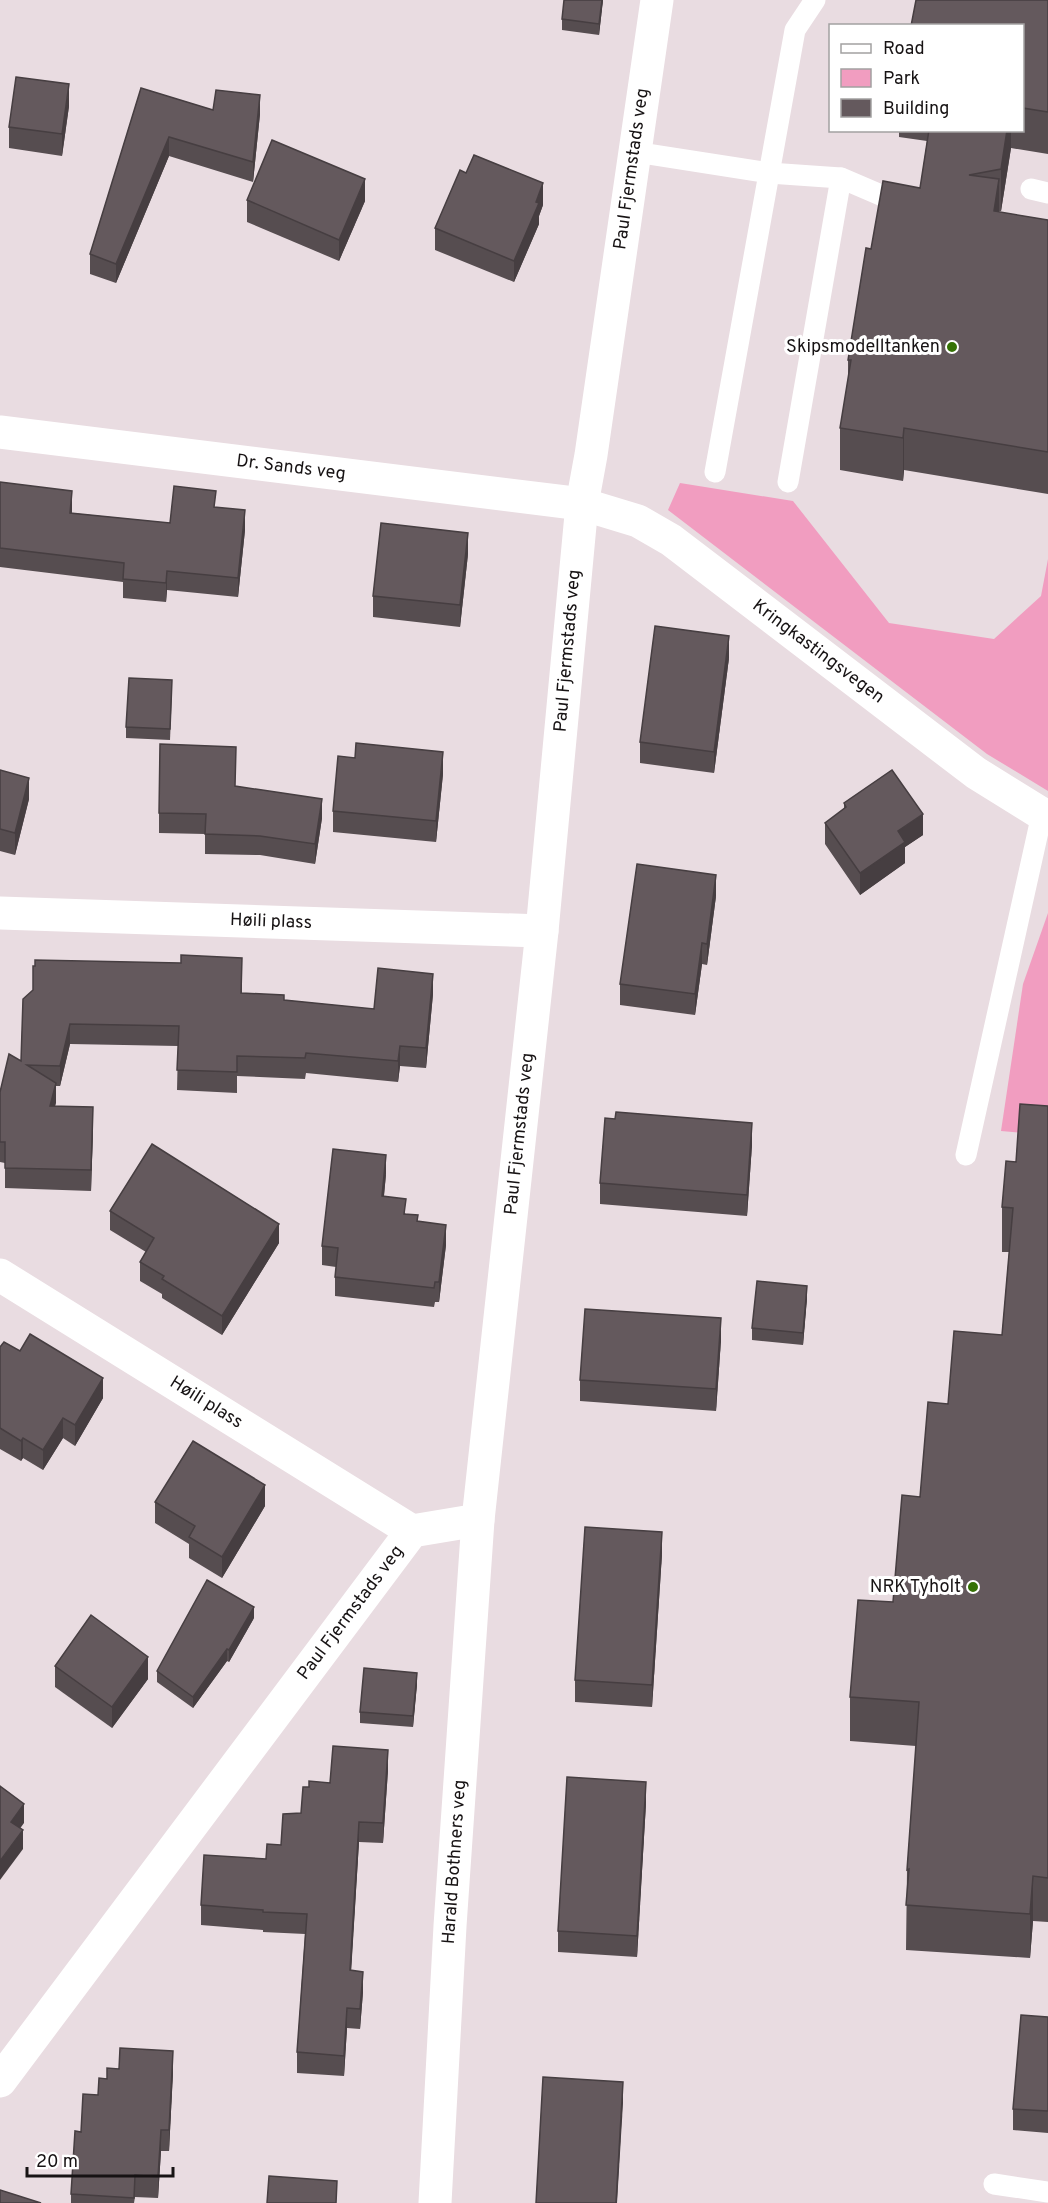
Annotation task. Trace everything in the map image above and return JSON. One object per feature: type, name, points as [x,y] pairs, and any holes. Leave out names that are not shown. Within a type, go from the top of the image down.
[{"type":"street","name":"Paul Fjermstads veg","points":[[0,2081],[412,1531],[478,1520],[542,931],[582,504],[657,0]]},
{"type":"street","name":"Dr. Sands veg","points":[[0,432],[582,504]]},
{"type":"street","name":"Kringkastingsvegen","points":[[582,504],[638,521],[671,540],[976,772],[1045,814]]},
{"type":"street","name":"Høili plass","points":[[0,913],[542,931]]},
{"type":"street","name":"Høili plass","points":[[0,1275],[412,1531]]},
{"type":"street","name":"Harald Bothners veg","points":[[435,2203],[450,1926],[478,1520]]},
{"type":"lane","points":[[715,472],[795,30],[815,0]]},
{"type":"lane","points":[[635,152],[770,173],[841,178],[883,196]]},
{"type":"lane","points":[[788,482],[841,178]]},
{"type":"lane","points":[[966,1155],[1045,814]]},
{"type":"lane","points":[[994,2184],[1048,2192]]},
{"type":"green space","points":[[680,483],[793,501],[889,623],[994,639],[1041,596],[1048,559],[1048,791],[987,754],[668,510]]},
{"type":"green space","points":[[1048,913],[1048,1135],[1001,1131],[1023,984]]},
{"type":"building","points":[[564,0],[602,0],[599,24],[562,19]]},
{"type":"building","points":[[916,0],[1048,0],[1048,112],[1024,108],[1024,24],[911,24]]},
{"type":"building","points":[[16,77],[69,84],[62,134],[9,127]]},
{"type":"building","points":[[141,88],[213,110],[216,90],[260,95],[253,162],[169,137],[116,264],[90,254]]},
{"type":"building","name":"Skipsmodelltanken","points":[[929,132],[1007,132],[1001,169],[969,175],[999,179],[994,211],[1048,220],[1048,452],[904,428],[903,438],[840,428],[851,360],[848,360],[866,248],[871,249],[883,181],[920,188]]},
{"type":"building","points":[[272,140],[365,179],[339,240],[247,200]]},
{"type":"building","points":[[474,155],[543,183],[536,202],[539,203],[514,261],[435,228],[460,170],[466,173]]},
{"type":"building","points":[[0,482],[72,491],[70,513],[170,523],[174,486],[216,491],[214,507],[245,510],[238,578],[167,571],[166,583],[123,579],[124,563],[0,548]]},
{"type":"building","points":[[381,523],[468,533],[460,605],[373,596]]},
{"type":"building","points":[[655,626],[729,636],[714,752],[640,742]]},
{"type":"building","points":[[129,678],[172,680],[170,729],[126,727]]},
{"type":"building","points":[[356,743],[443,752],[436,821],[333,811],[338,756],[355,758]]},
{"type":"building","points":[[160,744],[236,747],[235,786],[322,799],[315,844],[260,836],[205,834],[206,814],[159,813]]},
{"type":"building","points":[[0,770],[29,778],[15,833],[0,829]]},
{"type":"building","points":[[892,770],[923,814],[898,831],[905,842],[860,873],[825,823],[846,807],[844,803]]},
{"type":"building","points":[[637,864],[716,875],[707,944],[702,943],[695,994],[620,984]]},
{"type":"building","points":[[181,955],[242,958],[241,993],[284,995],[284,1000],[374,1009],[378,968],[433,974],[426,1048],[400,1046],[398,1061],[306,1053],[305,1058],[237,1056],[237,1072],[177,1070],[179,1026],[70,1024],[60,1066],[27,1065],[56,1083],[50,1106],[93,1107],[91,1170],[5,1168],[5,1142],[0,1142],[0,1092],[9,1054],[21,1061],[23,999],[33,990],[35,960],[181,963]]},
{"type":"building","name":"NRK Tyholt","points":[[1020,1104],[1048,1106],[1048,1878],[1033,1876],[1030,1914],[906,1905],[919,1702],[850,1697],[858,1600],[893,1602],[902,1495],[920,1497],[928,1402],[948,1404],[954,1331],[1002,1335],[1013,1208],[1002,1207],[1006,1161],[1016,1162]]},
{"type":"building","points":[[616,1112],[752,1123],[747,1195],[600,1183],[605,1118],[615,1119]]},
{"type":"building","points":[[152,1144],[279,1224],[222,1316],[162,1279],[164,1276],[140,1262],[154,1238],[110,1211]]},
{"type":"building","points":[[333,1149],[386,1155],[382,1196],[406,1199],[404,1214],[418,1215],[417,1221],[446,1225],[439,1282],[435,1282],[434,1288],[335,1277],[338,1248],[322,1246]]},
{"type":"building","points":[[757,1281],[807,1286],[803,1333],[752,1328]]},
{"type":"building","points":[[585,1309],[721,1318],[716,1389],[580,1380]]},
{"type":"building","points":[[30,1334],[103,1378],[75,1425],[63,1418],[43,1450],[23,1438],[21,1441],[0,1428],[0,1347],[4,1342],[20,1351]]},
{"type":"building","points":[[193,1441],[265,1485],[222,1557],[189,1537],[195,1526],[155,1502]]},
{"type":"building","points":[[585,1527],[662,1532],[652,1685],[575,1680]]},
{"type":"building","points":[[207,1580],[254,1607],[229,1650],[227,1649],[193,1697],[157,1671]]},
{"type":"building","points":[[91,1615],[148,1657],[112,1707],[55,1666]]},
{"type":"building","points":[[364,1668],[417,1673],[413,1716],[360,1712]]},
{"type":"building","points":[[333,1746],[388,1750],[383,1823],[359,1822],[350,1970],[363,1972],[360,2009],[347,2008],[344,2056],[297,2052],[307,1914],[201,1905],[204,1855],[266,1859],[267,1844],[281,1845],[283,1814],[301,1813],[303,1787],[309,1787],[309,1781],[330,1783]]},
{"type":"building","points":[[567,1777],[646,1782],[637,1936],[558,1931]]},
{"type":"building","points":[[0,1786],[24,1804],[11,1822],[23,1830],[0,1861]]},
{"type":"building","points":[[1021,2015],[1048,2017],[1048,2111],[1013,2109]]},
{"type":"building","points":[[120,2048],[173,2051],[169,2130],[161,2130],[158,2177],[135,2175],[134,2198],[71,2194],[75,2131],[81,2132],[83,2094],[98,2095],[99,2078],[107,2079],[107,2068],[119,2069]]},
{"type":"building","points":[[543,2077],[623,2082],[616,2203],[536,2203]]},
{"type":"building","points":[[269,2176],[337,2181],[336,2203],[267,2203]]},
{"type":"building","points":[[0,2190],[41,2203],[0,2203]]},
{"type":"place","name":"Skipsmodelltanken","points":[[952,347]]},
{"type":"place","name":"NRK Tyholt","points":[[973,1587]]}]
